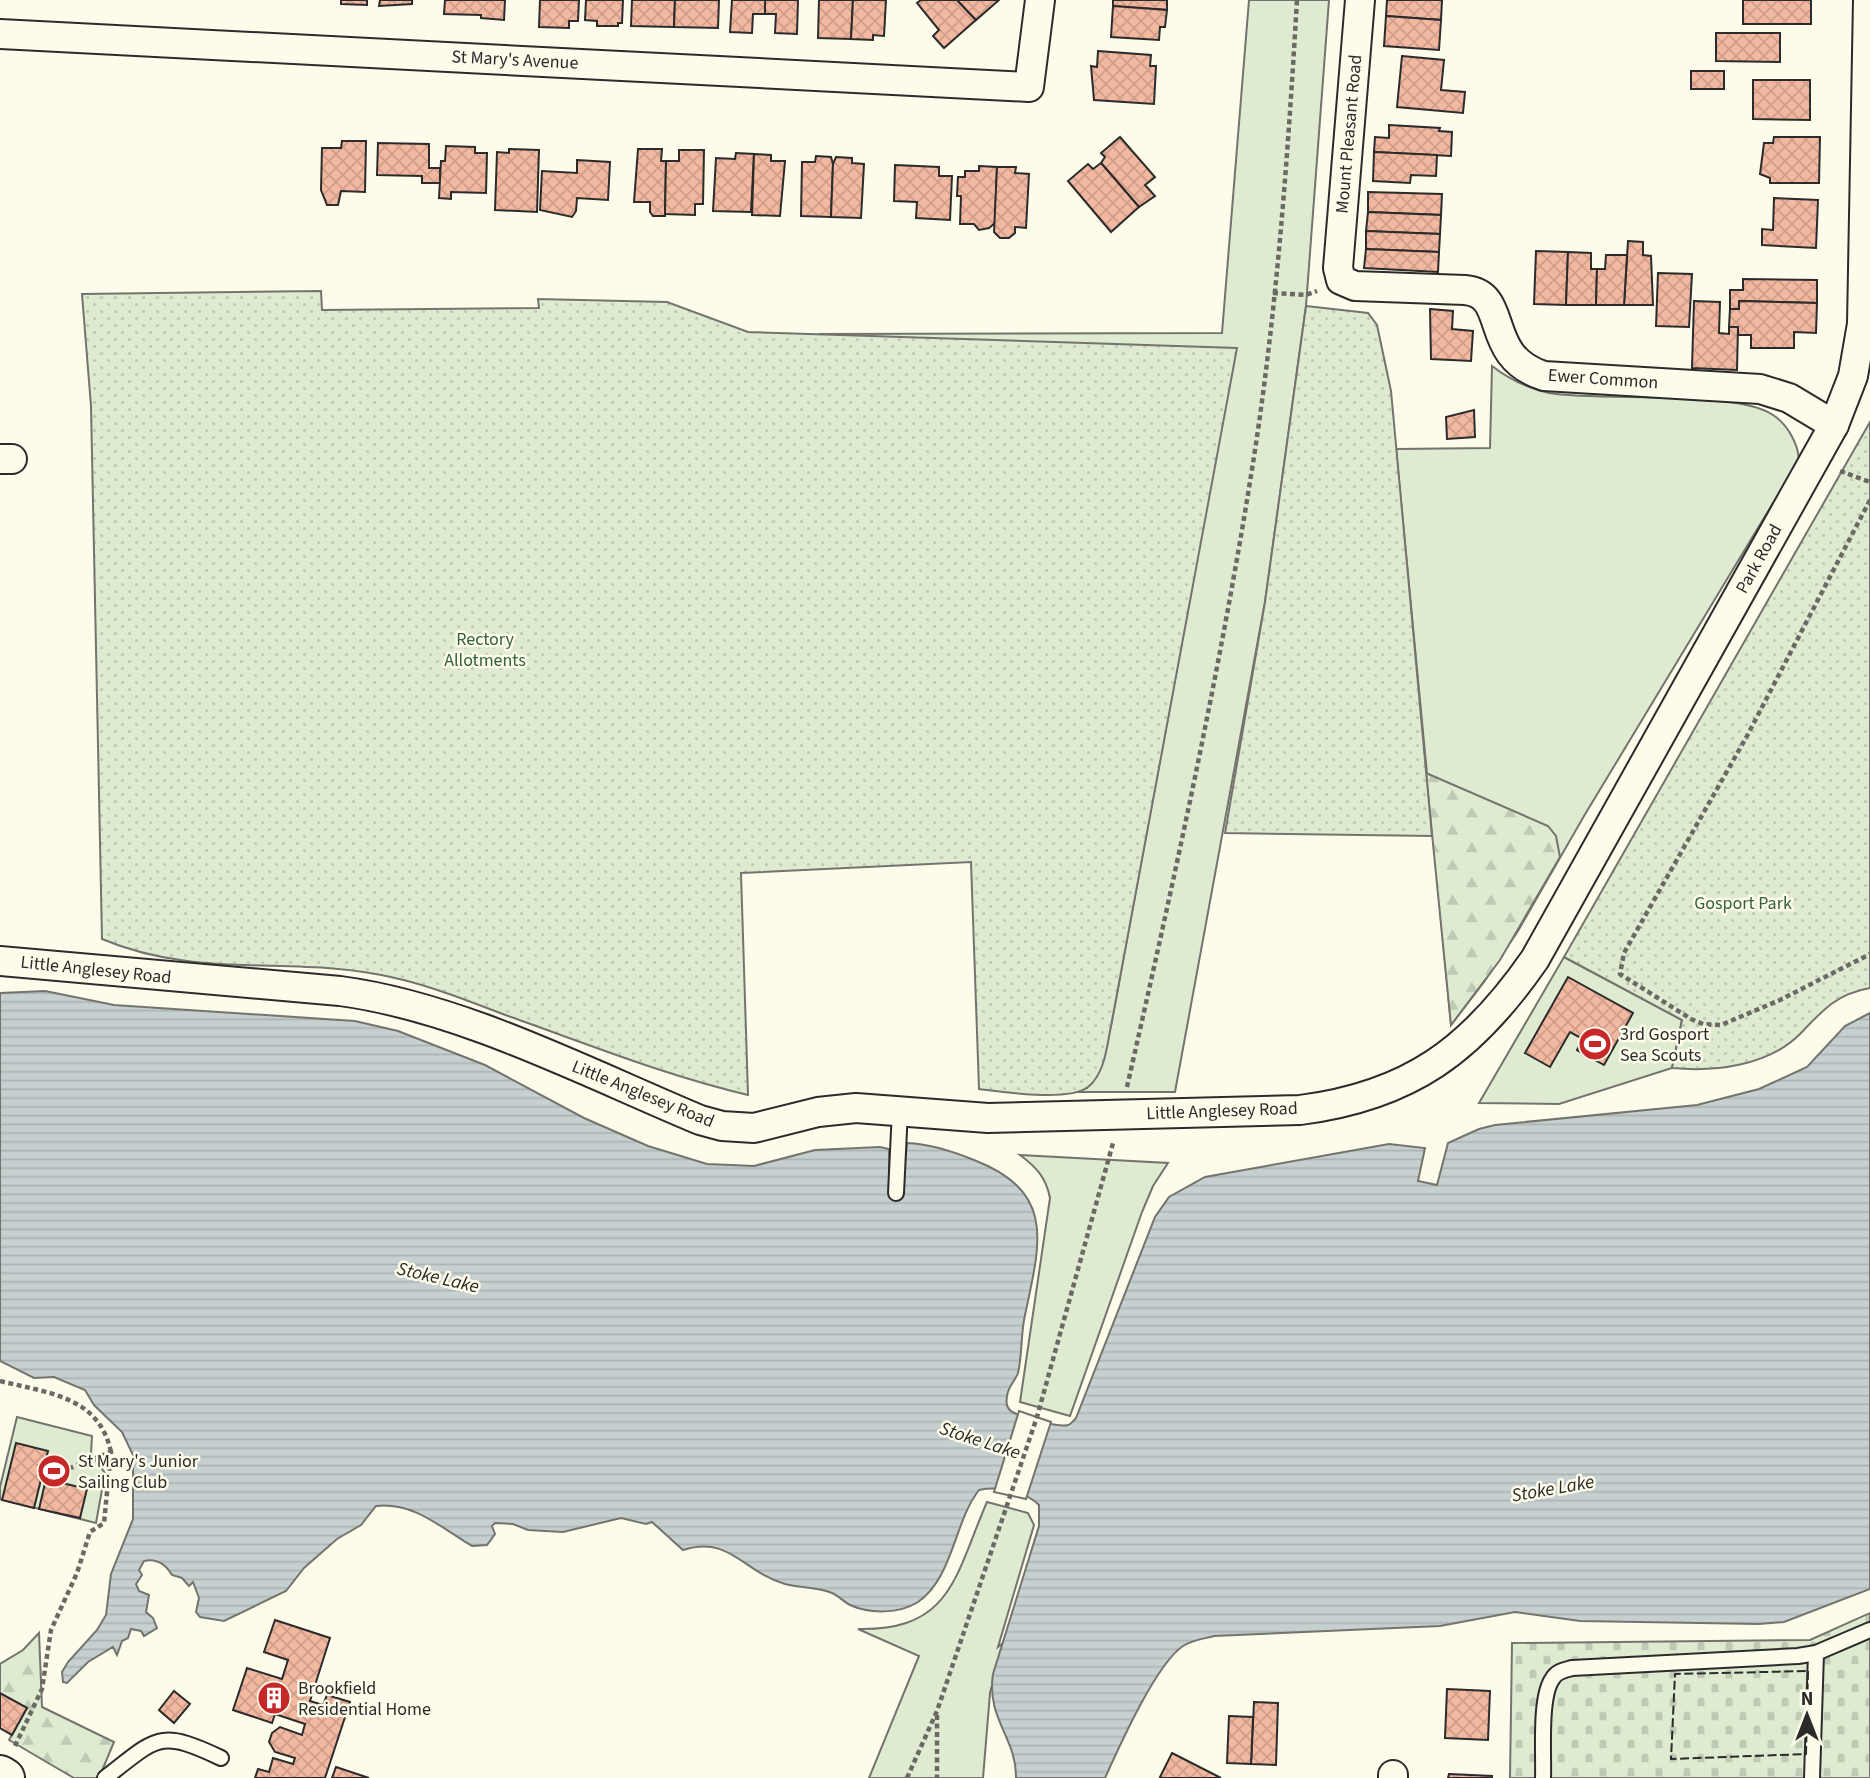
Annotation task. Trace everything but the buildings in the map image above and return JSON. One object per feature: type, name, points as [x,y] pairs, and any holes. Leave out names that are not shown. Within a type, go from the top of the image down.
[{"type":"street","name":"St Mary's Avenue","points":[[0,34],[1029,87],[1040,0]]},
{"type":"street","name":"Mount Pleasant Road","points":[[1341,275],[1360,0]]},
{"type":"street","name":"Park Road","points":[[1451,1051],[1498,1007],[1546,941],[1834,425],[1853,376],[1862,324],[1868,0]]},
{"type":"street","name":"Ewer Common","points":[[1341,275],[1483,294],[1490,301],[1499,336],[1507,352],[1525,368],[1544,376],[1760,389],[1789,398],[1834,425]]},
{"type":"street","name":"Little Anglesey Road","points":[[0,961],[340,991],[388,998],[456,1018],[700,1120],[722,1126],[754,1128],[840,1109],[900,1110],[988,1118],[1300,1110],[1350,1103],[1407,1082],[1451,1051]]},
{"type":"street","points":[[0,1775],[5,1778]]},
{"type":"lane","points":[[895,1194],[900,1110]]},
{"type":"lane","points":[[1543,1778],[1546,1698],[1551,1679],[1557,1673],[1572,1668],[1816,1653],[1870,1630]]},
{"type":"lane","points":[[1812,1778],[1816,1653]]},
{"type":"lane","points":[[105,1778],[160,1740],[185,1741],[221,1758]]},
{"type":"path","points":[[906,1778],[937,1711],[1037,1417],[1121,1114],[1216,677],[1254,460],[1287,163],[1297,0]]},
{"type":"path","points":[[1273,293],[1306,295],[1341,275]]},
{"type":"path","points":[[1870,500],[1747,736],[1624,953],[1619,968],[1620,974],[1633,984],[1691,1019],[1712,1026],[1780,1000],[1870,954]]},
{"type":"path","points":[[0,1381],[86,1408],[101,1424],[111,1452],[104,1523],[90,1532],[77,1573],[46,1644],[38,1703],[0,1775]]},
{"type":"path","points":[[65,1469],[111,1452]]},
{"type":"path","points":[[937,1711],[937,1778]]},
{"type":"green space","points":[[1249,0],[1329,0],[1306,306],[1265,602],[1175,1092],[1077,1092],[1087,1088],[1111,1026],[1193,582],[821,334],[1222,333]]},
{"type":"green space","name":"Rectory Allotments","points":[[321,291],[322,310],[539,308],[538,299],[667,302],[748,332],[1237,348],[1106,1050],[1102,1067],[1088,1087],[1079,1092],[1051,1095],[979,1089],[971,862],[741,873],[748,1095],[658,1069],[454,996],[395,978],[358,971],[176,959],[139,952],[102,939],[91,406],[82,294]]},
{"type":"green space","points":[[1306,306],[1368,313],[1377,325],[1391,391],[1432,836],[1225,833],[1265,602]]},
{"type":"green space","points":[[1492,366],[1519,383],[1549,393],[1699,399],[1754,407],[1773,415],[1783,423],[1794,441],[1799,460],[1584,816],[1518,931],[1451,1025],[1396,449],[1490,448]]},
{"type":"green space","name":"Gosport Park","points":[[1870,422],[1870,988],[1839,999],[1787,1045],[1757,1060],[1706,1069],[1672,1068],[1682,1020],[1564,957]]},
{"type":"green space","points":[[1426,773],[1548,826],[1556,836],[1560,857],[1500,960],[1451,1025]]},
{"type":"green space","name":"3rd Gosport Sea Scouts","points":[[1564,957],[1682,1020],[1672,1068],[1559,1104],[1479,1103]]},
{"type":"green space","points":[[1020,1155],[1168,1163],[1153,1186],[1142,1212],[1070,1416],[1020,1402],[1050,1198],[1040,1173]]},
{"type":"green space","name":"St Mary's Junior Sailing Club","points":[[17,1417],[92,1436],[91,1454],[105,1473],[96,1523],[0,1499],[0,1487]]},
{"type":"green space","points":[[987,1502],[1028,1513],[1034,1525],[998,1647],[1003,1643],[990,1693],[983,1778],[869,1778],[919,1656],[858,1629],[889,1627],[913,1620],[932,1609],[946,1594],[957,1575]]},
{"type":"green space","points":[[1870,1613],[1870,1778],[1510,1778],[1512,1643],[1810,1640]]},
{"type":"green space","points":[[39,1633],[42,1707],[114,1742],[99,1778],[74,1778],[9,1740],[27,1708],[0,1693],[0,1664],[23,1650]]},
{"type":"water","name":"Stoke Lake","points":[[45,991],[114,1005],[355,1021],[398,1031],[485,1065],[584,1118],[648,1146],[707,1164],[754,1166],[815,1150],[880,1147],[889,1149],[889,1181],[903,1181],[907,1143],[941,1148],[974,1160],[1001,1173],[1020,1189],[1031,1206],[1036,1225],[1037,1246],[1019,1367],[1007,1394],[1008,1407],[1021,1416],[1064,1425],[1069,1425],[1076,1418],[1155,1217],[1169,1197],[1205,1177],[1389,1144],[1425,1148],[1418,1181],[1437,1185],[1448,1143],[1479,1129],[1495,1125],[1697,1105],[1759,1089],[1807,1067],[1845,1026],[1870,1013],[1870,1589],[1784,1622],[1759,1624],[1580,1621],[1515,1612],[1440,1626],[1214,1636],[1183,1646],[1161,1670],[1139,1707],[1105,1778],[1016,1778],[1012,1751],[997,1716],[992,1690],[993,1674],[1039,1526],[1039,1505],[1027,1496],[1003,1489],[979,1490],[964,1518],[939,1579],[930,1592],[910,1606],[884,1611],[858,1608],[827,1591],[785,1584],[713,1547],[683,1550],[652,1522],[646,1524],[621,1518],[563,1532],[528,1530],[513,1524],[495,1523],[492,1526],[495,1534],[487,1545],[472,1546],[415,1512],[390,1506],[376,1506],[361,1525],[337,1539],[304,1568],[286,1591],[224,1621],[200,1617],[196,1612],[199,1598],[193,1582],[189,1586],[182,1578],[172,1575],[161,1563],[144,1561],[139,1570],[142,1575],[136,1584],[139,1591],[149,1595],[146,1612],[153,1618],[157,1628],[144,1636],[141,1631],[131,1629],[128,1638],[122,1641],[117,1655],[113,1647],[88,1662],[67,1683],[63,1682],[62,1672],[68,1662],[97,1630],[106,1615],[111,1574],[133,1519],[133,1455],[122,1432],[94,1405],[85,1390],[54,1377],[34,1378],[0,1361],[0,993]]},
{"type":"pier","points":[[1019,1411],[1051,1422],[1026,1499],[994,1492]]},
{"type":"fence","points":[[1808,1671],[1806,1754],[1671,1759],[1675,1674],[1808,1671]]},
{"type":"place","name":"3rd Gosport Sea Scouts","points":[[1595,1044]]},
{"type":"place","name":"St Mary's Junior Sailing Club","points":[[54,1471]]},
{"type":"place","name":"Brookfield Residential Home","points":[[274,1698]]}]
